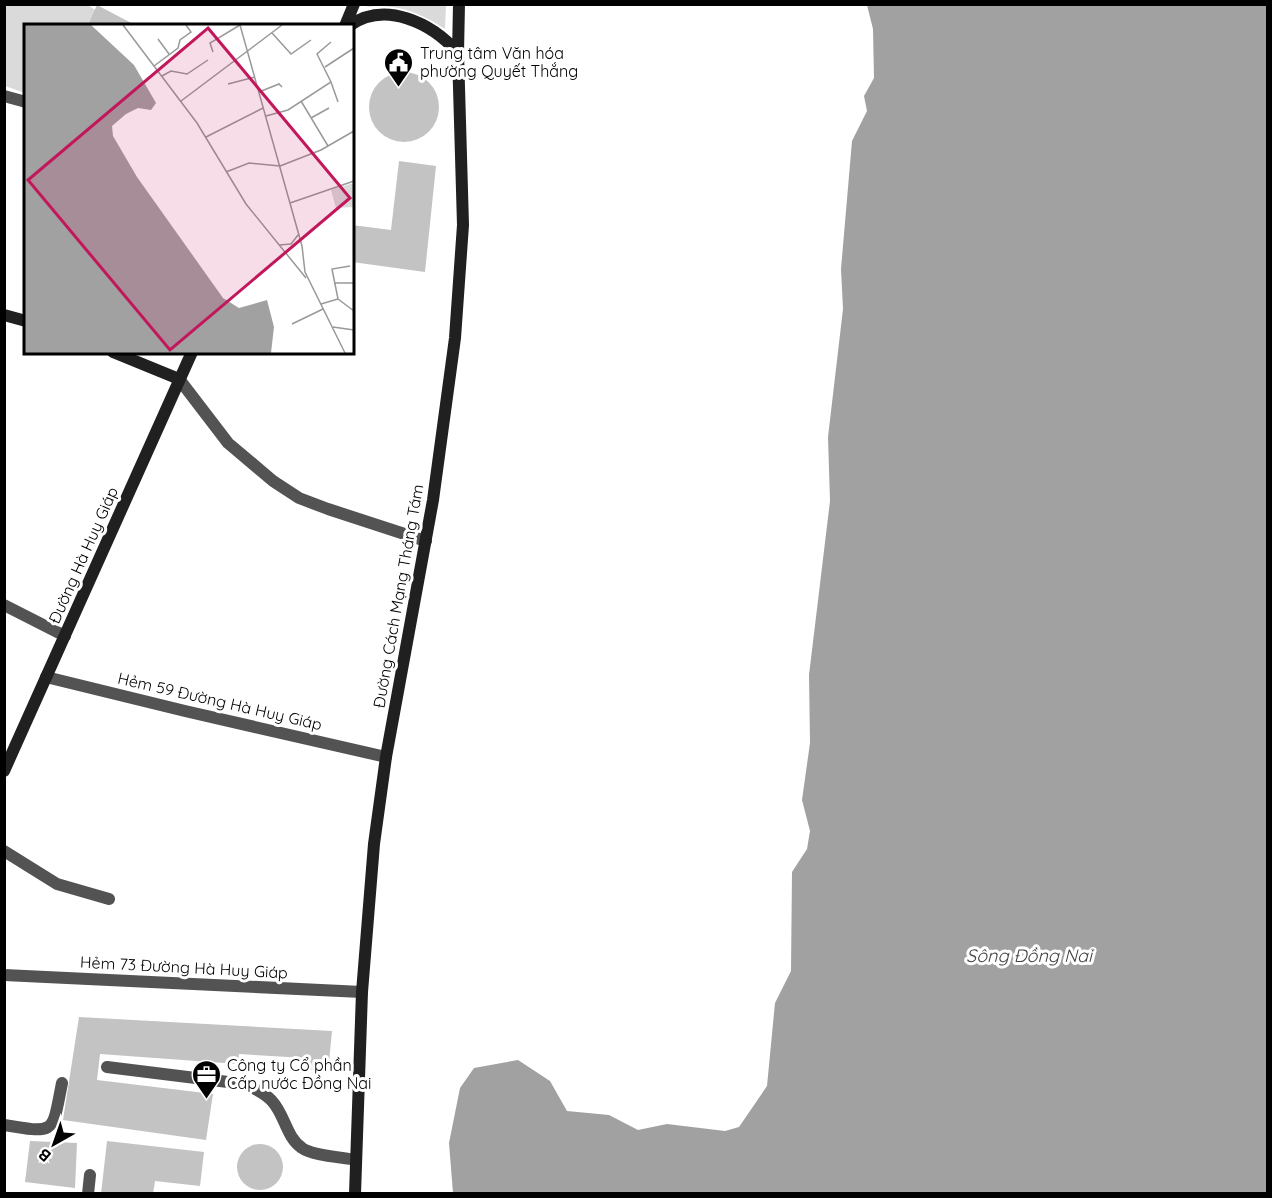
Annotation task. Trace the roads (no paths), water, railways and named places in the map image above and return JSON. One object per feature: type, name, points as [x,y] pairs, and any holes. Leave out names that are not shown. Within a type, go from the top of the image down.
[{"type":"main road","points":[[348,24],[354,4]]},
{"type":"main road","name":"Đường Cách Mạng Tháng Tám","points":[[355,1194],[362,992],[374,844],[386,757],[433,500],[455,338],[463,225],[458,53],[459,4]]},
{"type":"main road","points":[[350,24],[366,15],[382,13],[402,16],[421,22],[446,39],[458,53]]},
{"type":"main road","points":[[4,315],[24,320]]},
{"type":"main road","points":[[118,354],[179,379]]},
{"type":"main road","name":"Đường Hà Huy Giáp","points":[[4,771],[7,757],[65,636],[191,354]]},
{"type":"street","points":[[4,96],[24,101]]},
{"type":"street","points":[[179,379],[228,443],[273,481],[299,498],[327,509],[426,541]]},
{"type":"street","points":[[4,605],[65,636]]},
{"type":"street","name":"Hẻm 59 Đường Hà Huy Giáp","points":[[46,676],[185,711],[386,757]]},
{"type":"street","points":[[4,851],[57,884],[109,899]]},
{"type":"street","name":"Hẻm 73 Đường Hà Huy Giáp","points":[[4,975],[362,992]]},
{"type":"street","points":[[106,1068],[244,1084],[255,1088],[272,1101],[291,1136],[301,1148],[356,1160]]},
{"type":"street","points":[[4,1125],[34,1130],[49,1127],[54,1121],[62,1083]]},
{"type":"street","points":[[88,1194],[90,1175]]},
{"type":"water","name":"Sông Đồng Nai","points":[[867,5],[1267,5],[1267,1193],[453,1193],[449,1143],[460,1088],[474,1068],[518,1060],[550,1081],[567,1111],[609,1115],[638,1130],[667,1124],[725,1131],[739,1127],[767,1086],[775,1003],[791,971],[792,872],[807,849],[810,831],[802,800],[810,743],[809,675],[830,501],[828,437],[843,309],[841,269],[852,141],[867,111],[864,96],[874,78],[873,29]]},
{"type":"place","name":"Trung tâm Văn hóa phường Quyết Thắng","points":[[399,88]]},
{"type":"place","name":"Công ty Cổ phần Cấp nước Đồng Nai","points":[[206,1100]]}]
